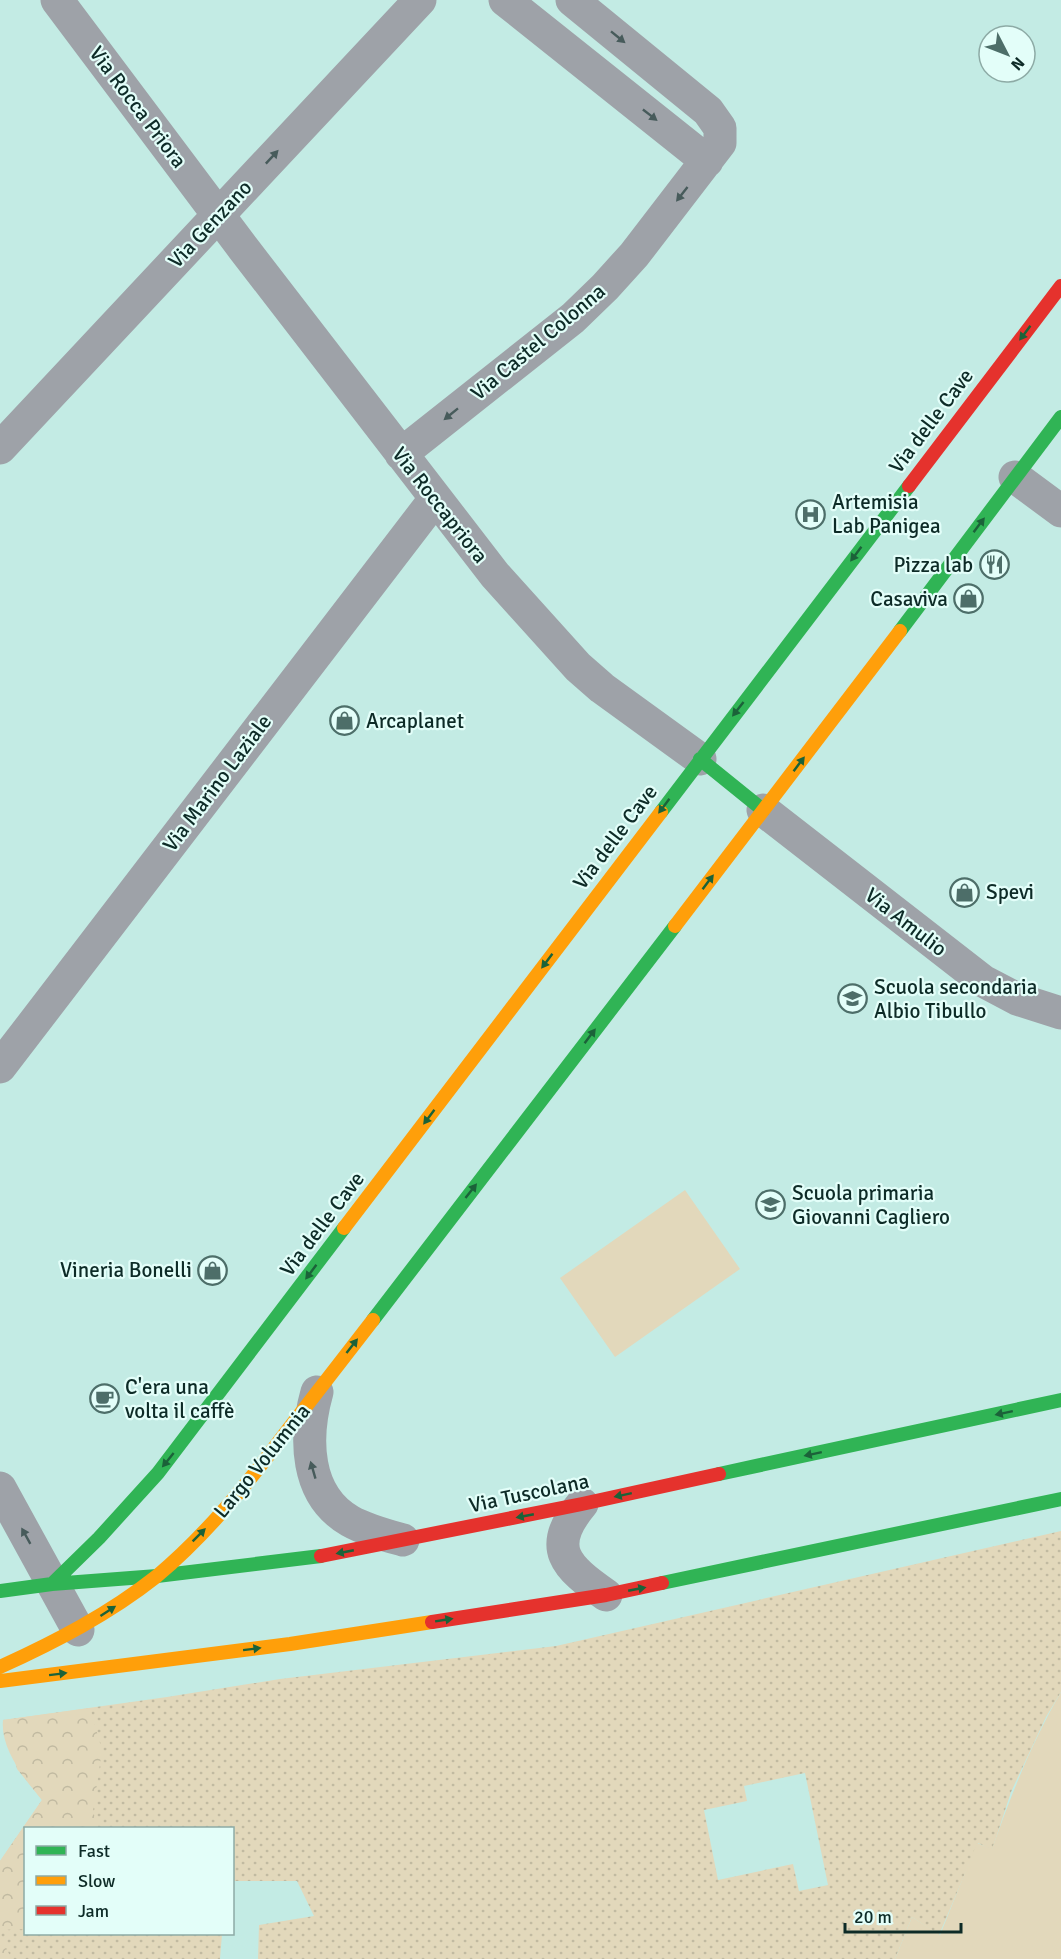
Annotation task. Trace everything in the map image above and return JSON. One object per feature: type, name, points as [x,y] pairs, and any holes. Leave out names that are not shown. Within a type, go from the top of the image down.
[{"type":"main road","name":"Via delle Cave","points":[[52,1584],[130,1505],[204,1414],[1061,286]]},
{"type":"main road","points":[[317,1392],[1061,417]]},
{"type":"main road","points":[[700,759],[763,810]]},
{"type":"main road","name":"Largo Volumnia","points":[[0,1667],[78,1630],[118,1605],[157,1576],[201,1534],[246,1485],[317,1392]]},
{"type":"main road","name":"Via Tuscolana","points":[[0,1591],[321,1557],[582,1504],[1061,1400]]},
{"type":"main road","points":[[0,1681],[290,1644],[606,1595],[1061,1499]]},
{"type":"street","name":"Via Rocca Priora","points":[[57,0],[218,215]]},
{"type":"street","name":"Via Genzano","points":[[0,448],[420,0]]},
{"type":"street","points":[[505,0],[708,160]]},
{"type":"street","name":"Via Castel Colonna","points":[[401,454],[573,318],[599,294],[634,255],[720,143],[720,128],[708,111],[572,0]]},
{"type":"street","name":"Via Roccapriora","points":[[218,215],[495,576],[578,667],[602,688],[700,759]]},
{"type":"street","points":[[1015,477],[1061,511]]},
{"type":"street","name":"Via Marino Laziale","points":[[0,1068],[435,499]]},
{"type":"street","name":"Via Amulio","points":[[763,810],[983,981],[1017,999],[1061,1013]]},
{"type":"street","name":"Largo Volumnia","points":[[317,1392],[310,1417],[310,1458],[313,1473],[327,1502],[351,1521],[403,1540]]},
{"type":"street","points":[[0,1488],[78,1630]]},
{"type":"street","points":[[582,1504],[568,1520],[562,1535],[563,1551],[569,1563],[581,1576],[606,1595]]},
{"type":"green space","points":[[685,1190],[740,1269],[615,1357],[560,1278]]},
{"type":"green space","points":[[1061,1531],[1061,1692],[1046,1717],[1011,1792],[992,1850],[978,1843],[939,1935],[912,1917],[895,1959],[258,1959],[259,1925],[314,1916],[297,1881],[234,1881],[234,1827],[24,1827],[24,1935],[222,1935],[220,1959],[0,1959],[0,1861],[42,1800],[17,1769],[3,1720],[280,1679],[556,1646]],"holes":[[[805,1773],[828,1885],[799,1891],[793,1864],[718,1880],[704,1810],[747,1801],[744,1786]]]},
{"type":"green space","points":[[1061,1692],[1061,1959],[895,1959],[912,1917],[940,1935],[977,1843],[992,1849],[1023,1769]]},
{"type":"green space","points":[[90,1708],[102,1750],[93,1811],[98,1827],[24,1827],[24,1929],[0,1930],[0,1861],[42,1800],[21,1773],[10,1753],[5,1742],[3,1720]]},
{"type":"green space","points":[[0,1935],[11,1958],[11,1959],[0,1959]]},
{"type":"traffic: fast","points":[[900,631],[1061,417]]},
{"type":"traffic: fast","points":[[661,812],[909,486]]},
{"type":"traffic: fast","points":[[700,759],[763,810]]},
{"type":"traffic: fast","points":[[373,1320],[675,926]]},
{"type":"traffic: fast","points":[[0,1591],[52,1584],[99,1538],[158,1473],[344,1228]]},
{"type":"traffic: fast","points":[[719,1474],[1061,1400]]},
{"type":"traffic: fast","points":[[662,1583],[1061,1499]]},
{"type":"traffic: fast","points":[[52,1584],[157,1576],[321,1556]]},
{"type":"traffic: slow","points":[[675,926],[900,631]]},
{"type":"traffic: slow","points":[[344,1228],[661,812]]},
{"type":"traffic: slow","points":[[0,1667],[41,1648],[101,1615],[139,1590],[175,1560],[242,1489],[373,1320]]},
{"type":"traffic: slow","points":[[0,1681],[290,1644],[432,1622]]},
{"type":"traffic: jam","points":[[909,486],[1061,286]]},
{"type":"traffic: jam","points":[[321,1556],[719,1474]]},
{"type":"traffic: jam","points":[[432,1622],[606,1595],[662,1583]]},
{"type":"place","name":"Artemisia Lab Panigea","points":[[811,514]]},
{"type":"place","name":"Pizza lab","points":[[994,565]]},
{"type":"place","name":"Casaviva","points":[[969,599]]},
{"type":"place","name":"Arcaplanet","points":[[345,721]]},
{"type":"place","name":"Spevi","points":[[965,892]]},
{"type":"place","name":"Scuola secondaria Albio Tibullo","points":[[853,999]]},
{"type":"place","name":"Scuola primaria Giovanni Cagliero","points":[[771,1205]]},
{"type":"place","name":"Vineria Bonelli","points":[[213,1270]]},
{"type":"place","name":"C'era una volta il caffè","points":[[104,1399]]}]
